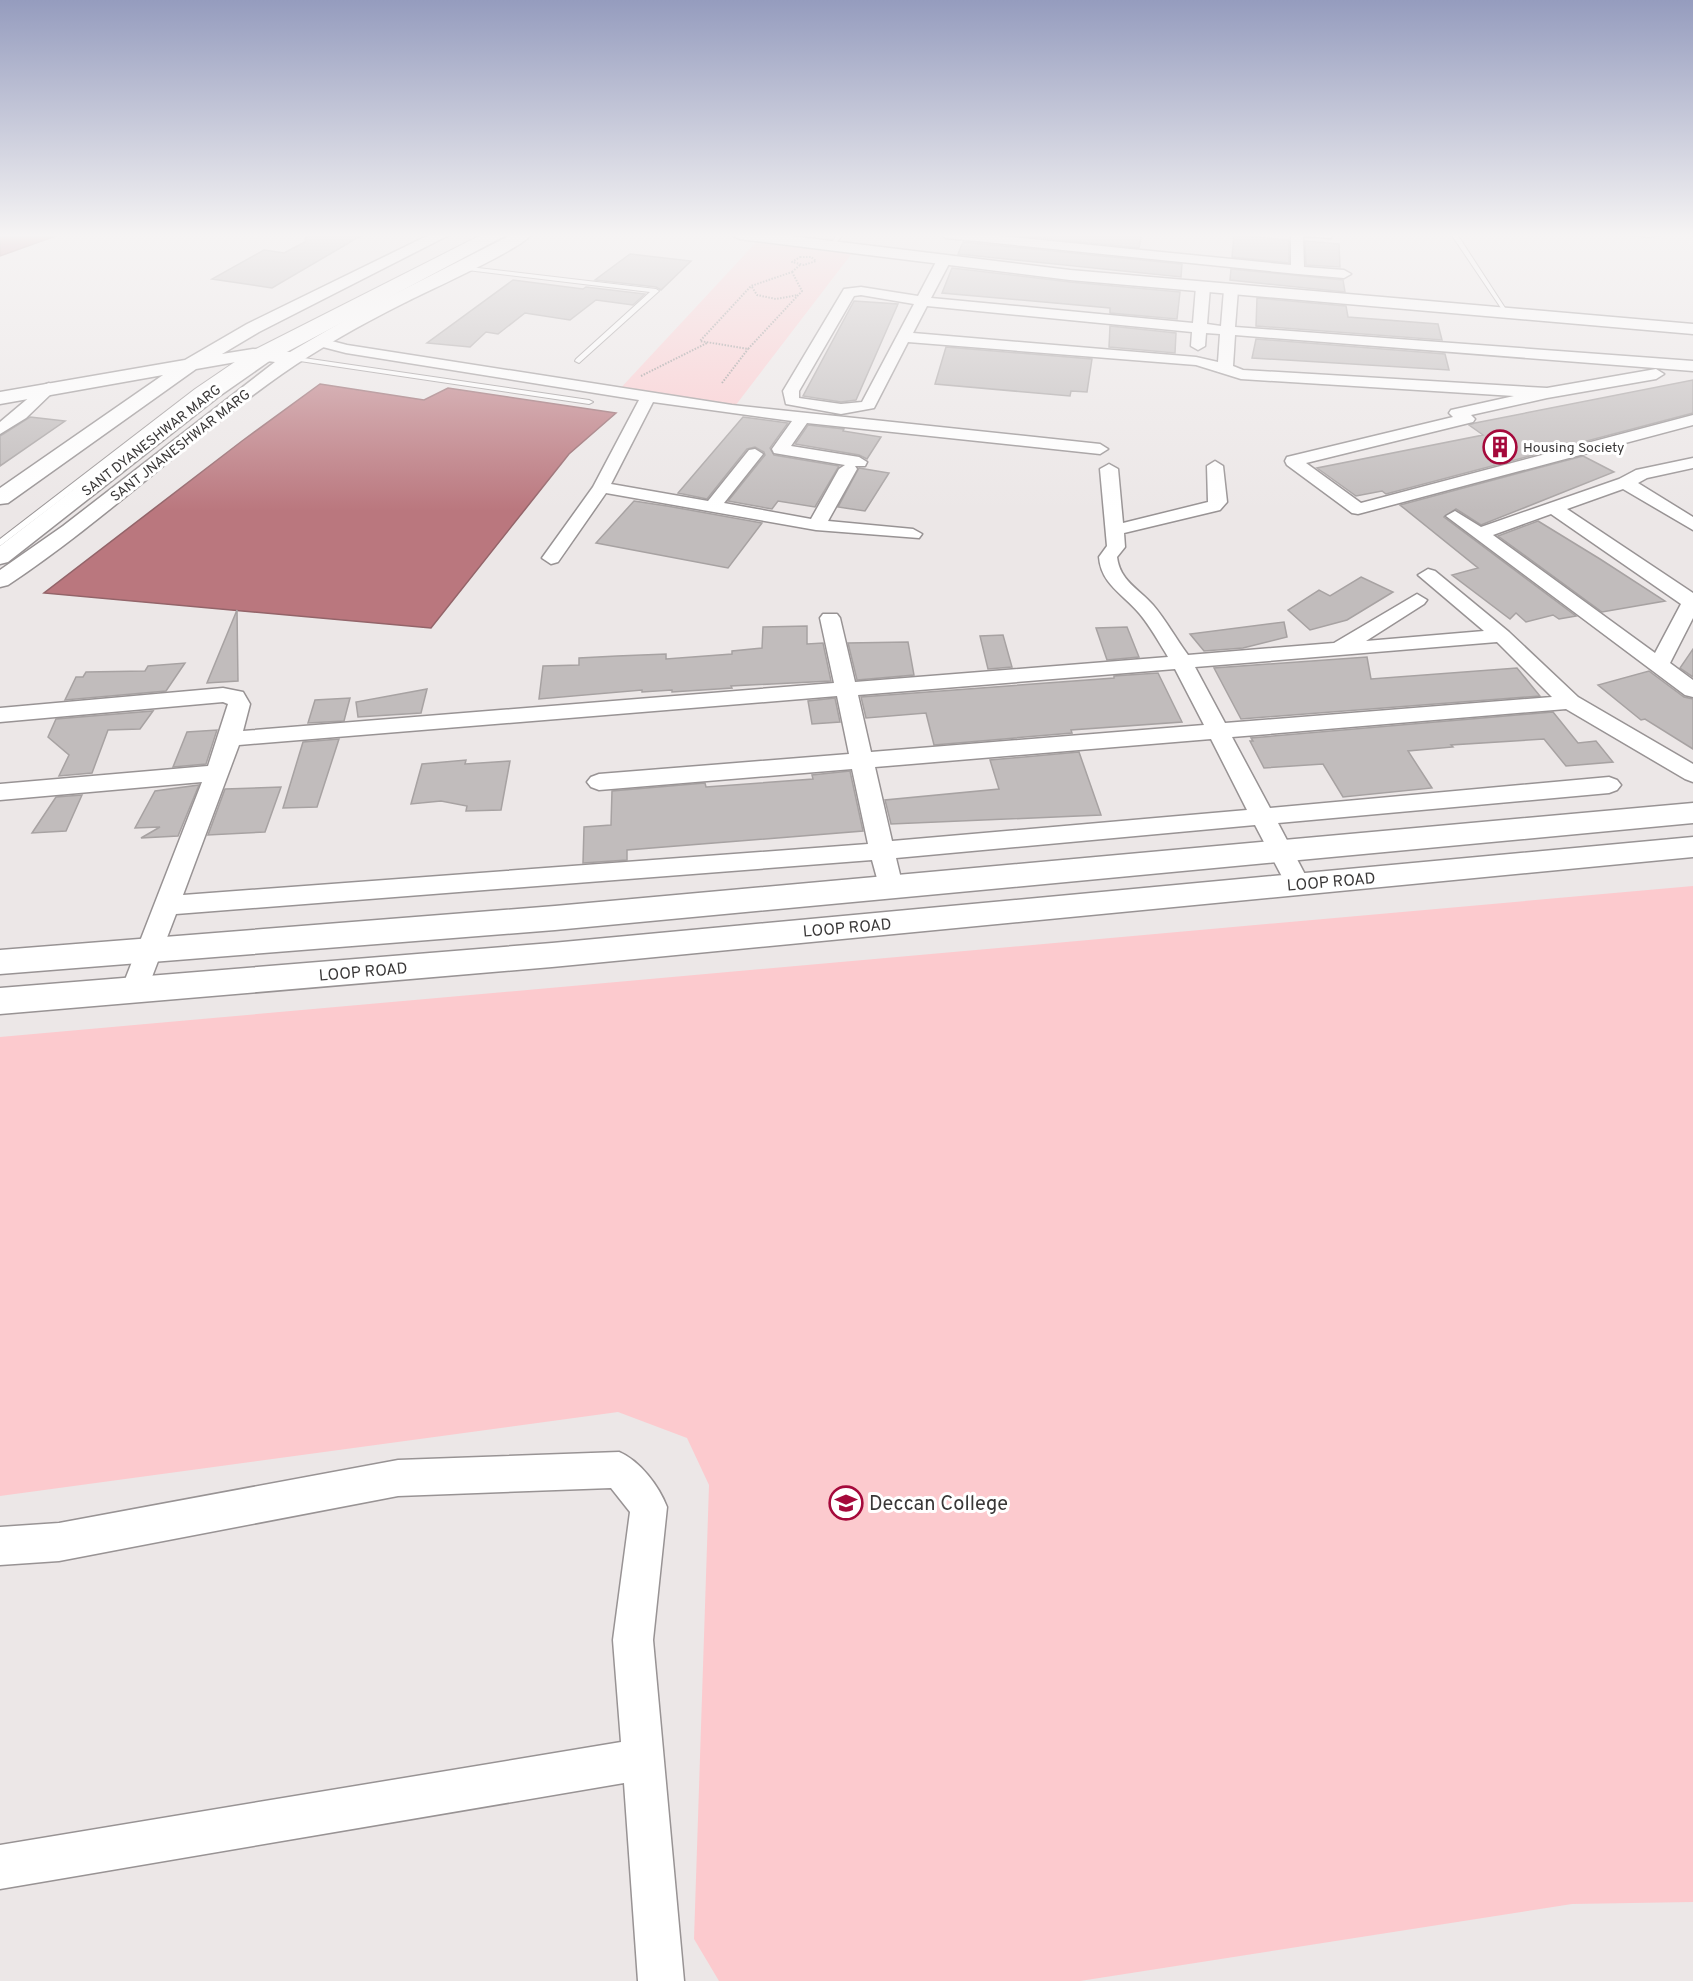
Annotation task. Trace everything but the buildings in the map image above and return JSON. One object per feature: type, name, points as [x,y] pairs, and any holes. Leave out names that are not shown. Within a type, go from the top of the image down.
[{"type":"main road","points":[[0,398],[187,367],[223,354],[256,326]]},
{"type":"main road","name":"SANT DYANESHWAR MARG","points":[[0,556],[211,393],[319,326]]},
{"type":"main road","name":"SANT DYANESHWAR MARG","points":[[0,530],[184,389],[223,354],[281,349],[324,326]]},
{"type":"main road","name":"SANT JNANESHWAR MARG","points":[[0,580],[59,540],[240,396],[281,349],[331,326]]},
{"type":"main road","points":[[1663,326],[1693,329]]},
{"type":"main road","points":[[59,387],[77,378],[223,354]]},
{"type":"main road","points":[[0,498],[152,389],[187,367]]},
{"type":"main road","points":[[93,383],[152,389]]},
{"type":"main road","points":[[0,962],[555,918],[1693,813]]},
{"type":"main road","name":"LOOP ROAD","points":[[0,1001],[564,954],[1693,847]]},
{"type":"street","points":[[829,326],[791,391],[789,396],[792,401],[861,409],[868,405],[911,326]]},
{"type":"street","points":[[1184,326],[1693,367]]},
{"type":"street","points":[[1225,368],[1229,326]]},
{"type":"street","points":[[1196,361],[1200,328]]},
{"type":"street","points":[[906,337],[1196,361],[1241,374],[1547,393]]},
{"type":"street","points":[[281,349],[346,349],[648,397],[802,418],[1100,449]]},
{"type":"street","points":[[1693,367],[1547,393],[1457,413],[1467,419],[1293,461],[1358,509],[1693,420]]},
{"type":"street","points":[[0,429],[59,387]]},
{"type":"street","points":[[551,558],[601,487],[648,397]]},
{"type":"street","points":[[802,418],[780,449],[853,465],[816,525]]},
{"type":"street","points":[[711,508],[755,454]]},
{"type":"street","points":[[1480,533],[1625,483],[1642,474],[1693,463]]},
{"type":"street","points":[[1115,530],[1214,506],[1218,502],[1215,466]]},
{"type":"street","points":[[1108,469],[1116,547],[1108,557],[1109,569],[1118,583],[1146,609],[1182,662],[1298,884]]},
{"type":"street","points":[[1625,483],[1693,525]]},
{"type":"street","points":[[601,487],[816,525],[914,534]]},
{"type":"street","points":[[1554,508],[1692,601],[1659,665]]},
{"type":"street","points":[[1455,516],[1693,690]]},
{"type":"street","points":[[1428,575],[1502,636],[1570,702],[1693,774]]},
{"type":"street","points":[[1338,649],[1417,600]]},
{"type":"street","points":[[830,618],[890,887]]},
{"type":"street","points":[[230,739],[1502,636]]},
{"type":"street","points":[[0,715],[223,694],[235,697],[239,704],[230,739],[215,773],[151,950],[134,990]]},
{"type":"street","points":[[599,782],[1219,733],[1570,702]]},
{"type":"street","points":[[0,792],[215,773]]},
{"type":"street","points":[[167,905],[770,861],[1609,785]]},
{"type":"street","points":[[0,1546],[59,1542],[399,1478],[619,1470],[649,1507],[633,1640],[661,1981]]},
{"type":"street","points":[[0,1867],[642,1760]]},
{"type":"lane","points":[[0,543],[198,391],[321,326]]},
{"type":"lane","points":[[579,361],[617,326]]},
{"type":"lane","points":[[281,349],[589,402]]},
{"type":"path","points":[[712,326],[700,338],[700,341],[748,349]]},
{"type":"path","points":[[722,383],[769,326]]},
{"type":"path","points":[[639,377],[708,343]]},
{"type":"shaded area","points":[[678,326],[796,326],[732,410],[617,392]]},
{"type":"shaded area","points":[[320,384],[424,400],[448,388],[616,413],[569,454],[431,628],[44,593],[242,441]]},
{"type":"shaded area","name":"Deccan College","points":[[1693,886],[1693,1902],[1572,1904],[1080,1981],[719,1981],[694,1939],[709,1485],[687,1438],[618,1412],[0,1496],[0,1037]]},
{"type":"place","name":"Housing Society","points":[[1500,447]]},
{"type":"place","name":"Deccan College","points":[[846,1503]]}]
